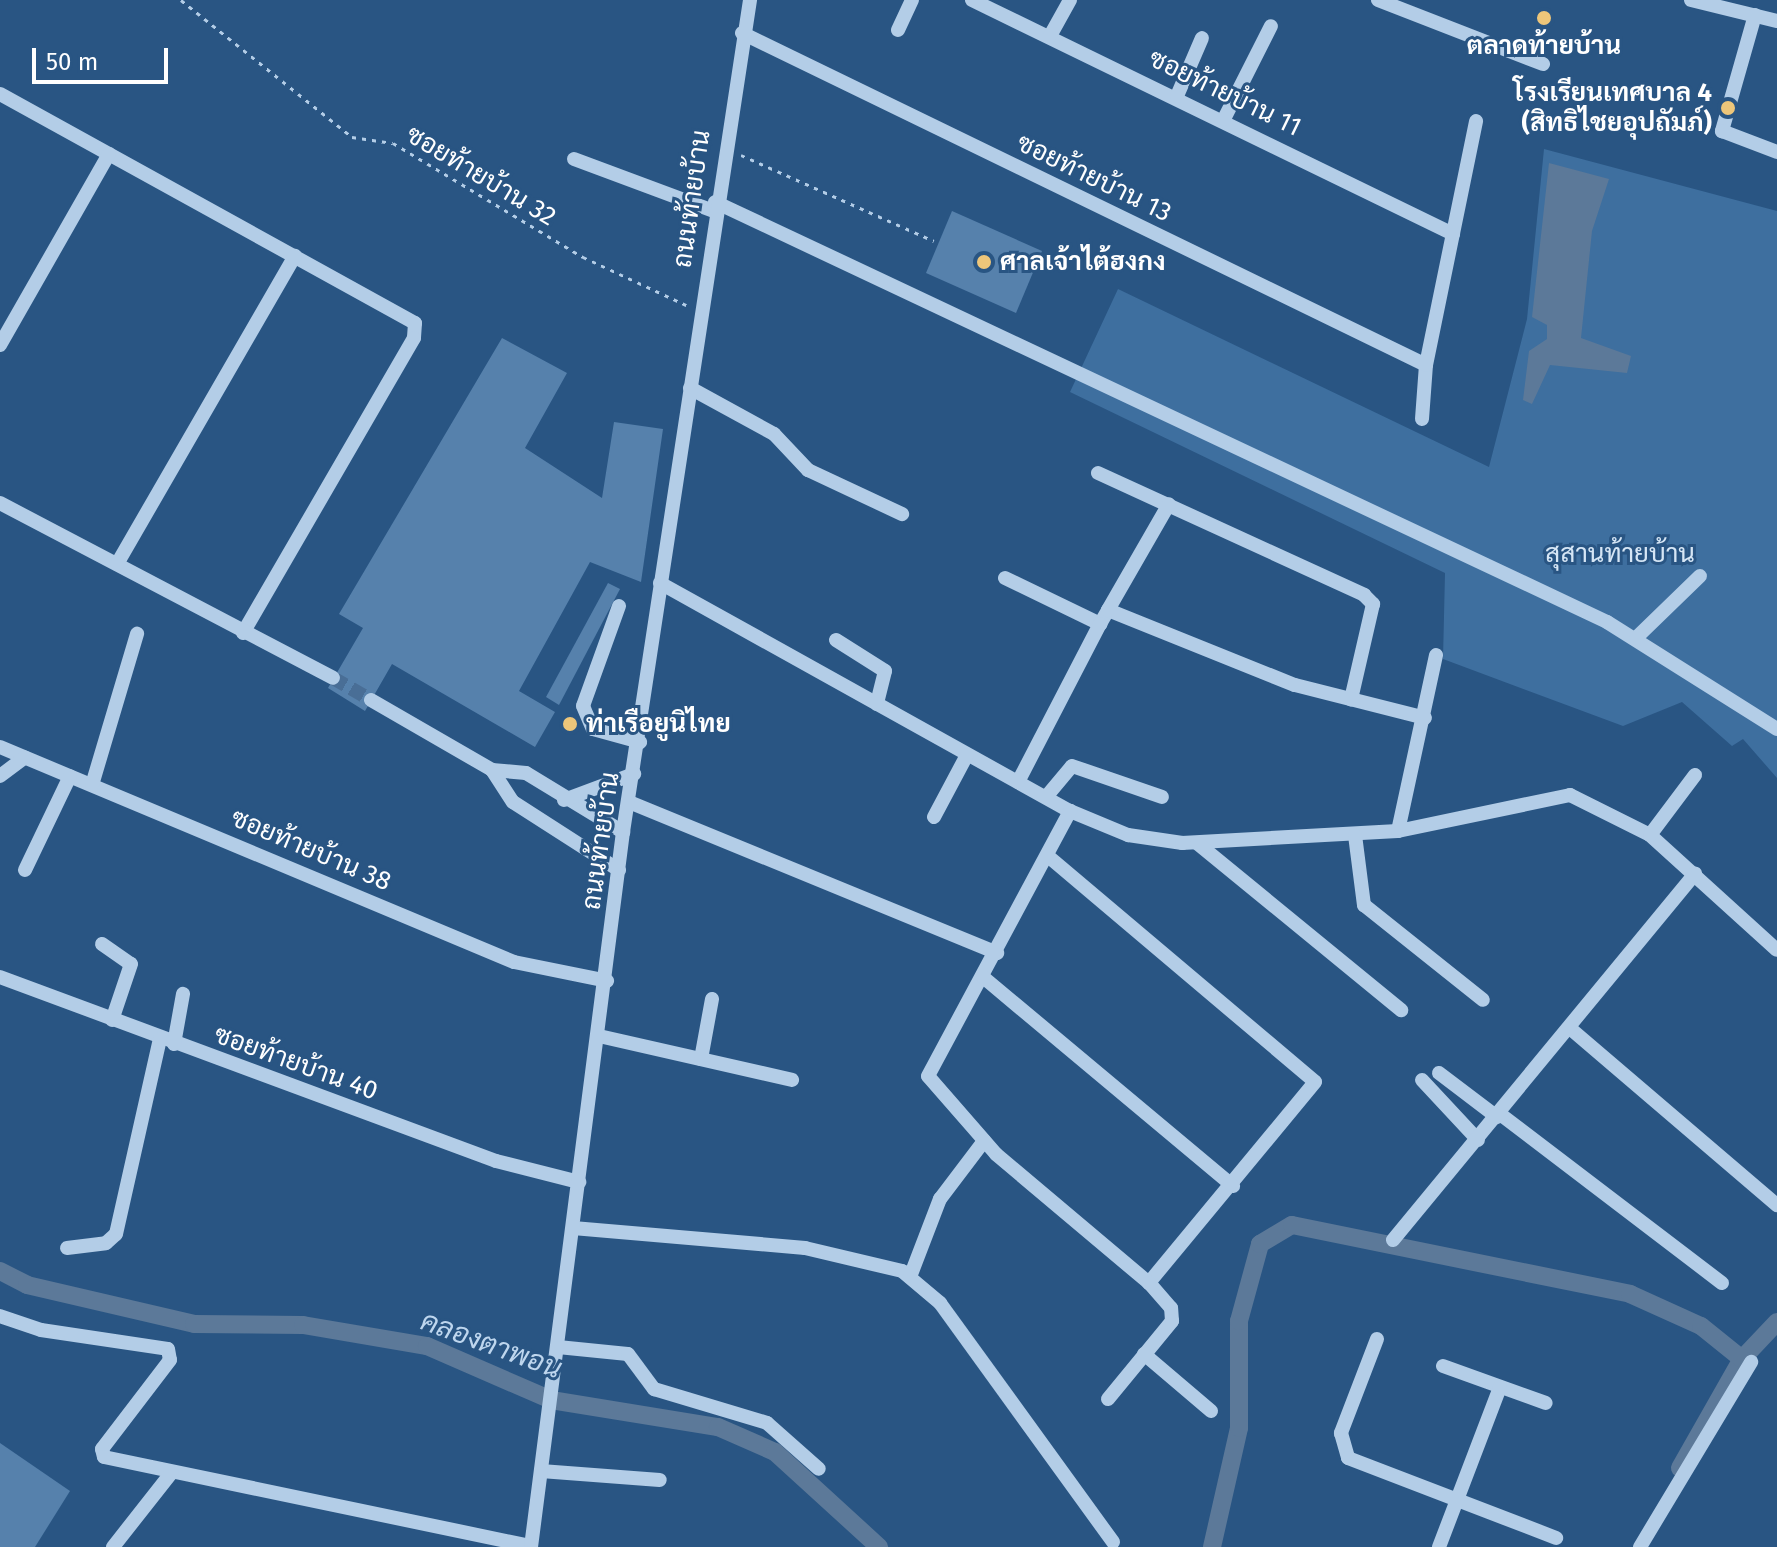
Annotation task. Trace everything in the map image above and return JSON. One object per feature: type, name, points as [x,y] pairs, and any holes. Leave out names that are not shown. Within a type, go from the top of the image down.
[{"type":"street","name":"ถนนท้ายบ้าน","points":[[531,1546],[607,981],[623,832],[640,742],[723,147],[750,0]]},
{"type":"street","points":[[898,30],[912,0]]},
{"type":"street","name":"ซอยท้ายบ้าน 11","points":[[972,0],[1177,96],[1453,234]]},
{"type":"street","points":[[1050,36],[1070,0]]},
{"type":"street","points":[[1378,0],[1543,64]]},
{"type":"street","points":[[1691,0],[1752,9],[1777,21]]},
{"type":"street","points":[[1752,9],[1722,131],[1777,152]]},
{"type":"street","points":[[1224,119],[1271,26]]},
{"type":"street","name":"ซอยท้ายบ้าน 13","points":[[742,33],[1426,365]]},
{"type":"street","points":[[1177,96],[1202,38]]},
{"type":"street","points":[[0,94],[295,256],[406,313],[414,338],[243,633]]},
{"type":"street","points":[[1422,419],[1426,365],[1476,121]]},
{"type":"street","points":[[0,345],[109,154]]},
{"type":"street","points":[[574,159],[715,206],[1636,638],[1777,729]]},
{"type":"street","points":[[117,564],[295,256]]},
{"type":"street","points":[[690,388],[774,434],[808,470],[902,514]]},
{"type":"street","points":[[1098,473],[1169,504],[1373,604],[1351,699]]},
{"type":"street","points":[[0,503],[333,678]]},
{"type":"street","points":[[1018,782],[1100,624],[1169,504]]},
{"type":"street","points":[[1636,638],[1700,576]]},
{"type":"street","points":[[1005,578],[1100,624]]},
{"type":"street","points":[[660,583],[1070,811],[1152,843],[1398,831],[1570,795],[1650,835],[1777,950]]},
{"type":"street","points":[[619,606],[583,706],[593,729],[640,742]]},
{"type":"street","points":[[1108,610],[1191,648],[1351,699],[1425,718]]},
{"type":"street","points":[[92,785],[137,634]]},
{"type":"street","points":[[836,640],[885,671],[877,704]]},
{"type":"street","points":[[1398,831],[1425,718],[1436,655]]},
{"type":"street","points":[[371,700],[492,770],[526,773],[564,800],[623,832]]},
{"type":"street","name":"ซอยท้ายบ้าน 38","points":[[0,747],[514,962],[607,981]]},
{"type":"street","points":[[934,817],[967,755]]},
{"type":"street","points":[[0,776],[25,757]]},
{"type":"street","points":[[1046,797],[1072,766],[1162,797]]},
{"type":"street","points":[[492,770],[513,802],[619,870]]},
{"type":"street","points":[[564,800],[634,774]]},
{"type":"street","points":[[1650,835],[1695,775]]},
{"type":"street","points":[[25,870],[70,776]]},
{"type":"street","points":[[629,802],[997,953]]},
{"type":"street","points":[[1070,811],[1049,857],[928,1076],[984,1141],[1149,1283],[1173,1316],[1108,1399]]},
{"type":"street","points":[[1355,835],[1364,905],[1483,1000]]},
{"type":"street","points":[[1197,843],[1401,1010]]},
{"type":"street","points":[[1049,857],[1311,1071],[1314,1089],[1149,1283]]},
{"type":"street","points":[[1393,1240],[1572,1030],[1695,873]]},
{"type":"street","points":[[102,944],[131,964],[112,1020]]},
{"type":"street","name":"ซอยท้ายบ้าน 40","points":[[0,977],[496,1161],[579,1182]]},
{"type":"street","points":[[983,977],[1233,1186]]},
{"type":"street","points":[[67,1248],[106,1243],[116,1234],[167,1041],[183,994]]},
{"type":"street","points":[[701,1059],[712,999]]},
{"type":"street","points":[[1572,1030],[1777,1205]]},
{"type":"street","points":[[599,1036],[792,1080]]},
{"type":"street","points":[[1439,1073],[1722,1283]]},
{"type":"street","points":[[1422,1080],[1478,1140]]},
{"type":"street","points":[[910,1277],[940,1199],[984,1141]]},
{"type":"street","points":[[573,1228],[805,1248],[910,1277],[940,1303],[1113,1542]]},
{"type":"street","points":[[0,1316],[41,1330],[168,1349],[170,1360],[101,1453],[172,1472],[531,1546]]},
{"type":"street","points":[[1377,1339],[1340,1445],[1348,1458],[1556,1538]]},
{"type":"street","points":[[558,1347],[628,1354],[654,1389],[767,1423],[819,1469]]},
{"type":"street","points":[[1144,1354],[1211,1411]]},
{"type":"street","points":[[1640,1547],[1751,1362]]},
{"type":"street","points":[[1443,1366],[1546,1403]]},
{"type":"street","points":[[1439,1547],[1500,1387]]},
{"type":"street","points":[[541,1471],[660,1480]]},
{"type":"street","points":[[113,1547],[172,1472]]},
{"type":"path","name":"ซอยท้ายบ้าน 32","points":[[181,0],[352,137],[393,143],[562,246],[700,311]]},
{"type":"path","points":[[723,147],[934,241]]},
{"type":"green space","name":"สุสานท้ายบ้าน","points":[[1544,149],[1777,211],[1777,778],[1743,739],[1732,746],[1682,702],[1623,726],[1443,659],[1445,573],[1070,392],[1118,289],[1489,467],[1527,319]]},
{"type":"shaded area","points":[[1549,163],[1609,179],[1592,231],[1581,338],[1631,356],[1627,373],[1550,365],[1532,404],[1523,400],[1529,351],[1547,339],[1547,325],[1532,317]]},
{"type":"building","name":"ศาลเจ้าไต้ฮงกง","points":[[952,211],[1042,251],[1016,313],[926,273]]},
{"type":"building","points":[[502,338],[567,373],[525,448],[602,498],[614,422],[663,429],[641,582],[590,562],[519,691],[555,712],[535,747],[392,664],[365,711],[328,688],[363,628],[339,614]]},
{"type":"building","points":[[608,583],[620,589],[559,705],[546,697]]},
{"type":"building","points":[[0,1443],[70,1491],[35,1547],[0,1547]]},
{"type":"waterway","points":[[1212,1547],[1239,1428],[1239,1321],[1260,1244],[1292,1225],[1630,1294],[1701,1326],[1742,1359]]},
{"type":"waterway","name":"คลองตาพอน","points":[[0,1271],[27,1285],[194,1324],[303,1325],[427,1346],[551,1400],[718,1427],[775,1452],[879,1547]]},
{"type":"waterway","points":[[1680,1468],[1742,1359],[1777,1322]]},
{"type":"tunnel","points":[[333,678],[371,700]]},
{"type":"place","name":"ตลาดท้ายบ้าน","points":[[1544,18]]},
{"type":"place","name":"โรงเรียนเทศบาล 4 (สิทธิไชยอุปถัมภ์)","points":[[1728,108]]},
{"type":"place","name":"ศาลเจ้าไต้ฮงกง","points":[[984,262]]},
{"type":"place","name":"ท่าเรือยูนิไทย","points":[[570,724]]}]
